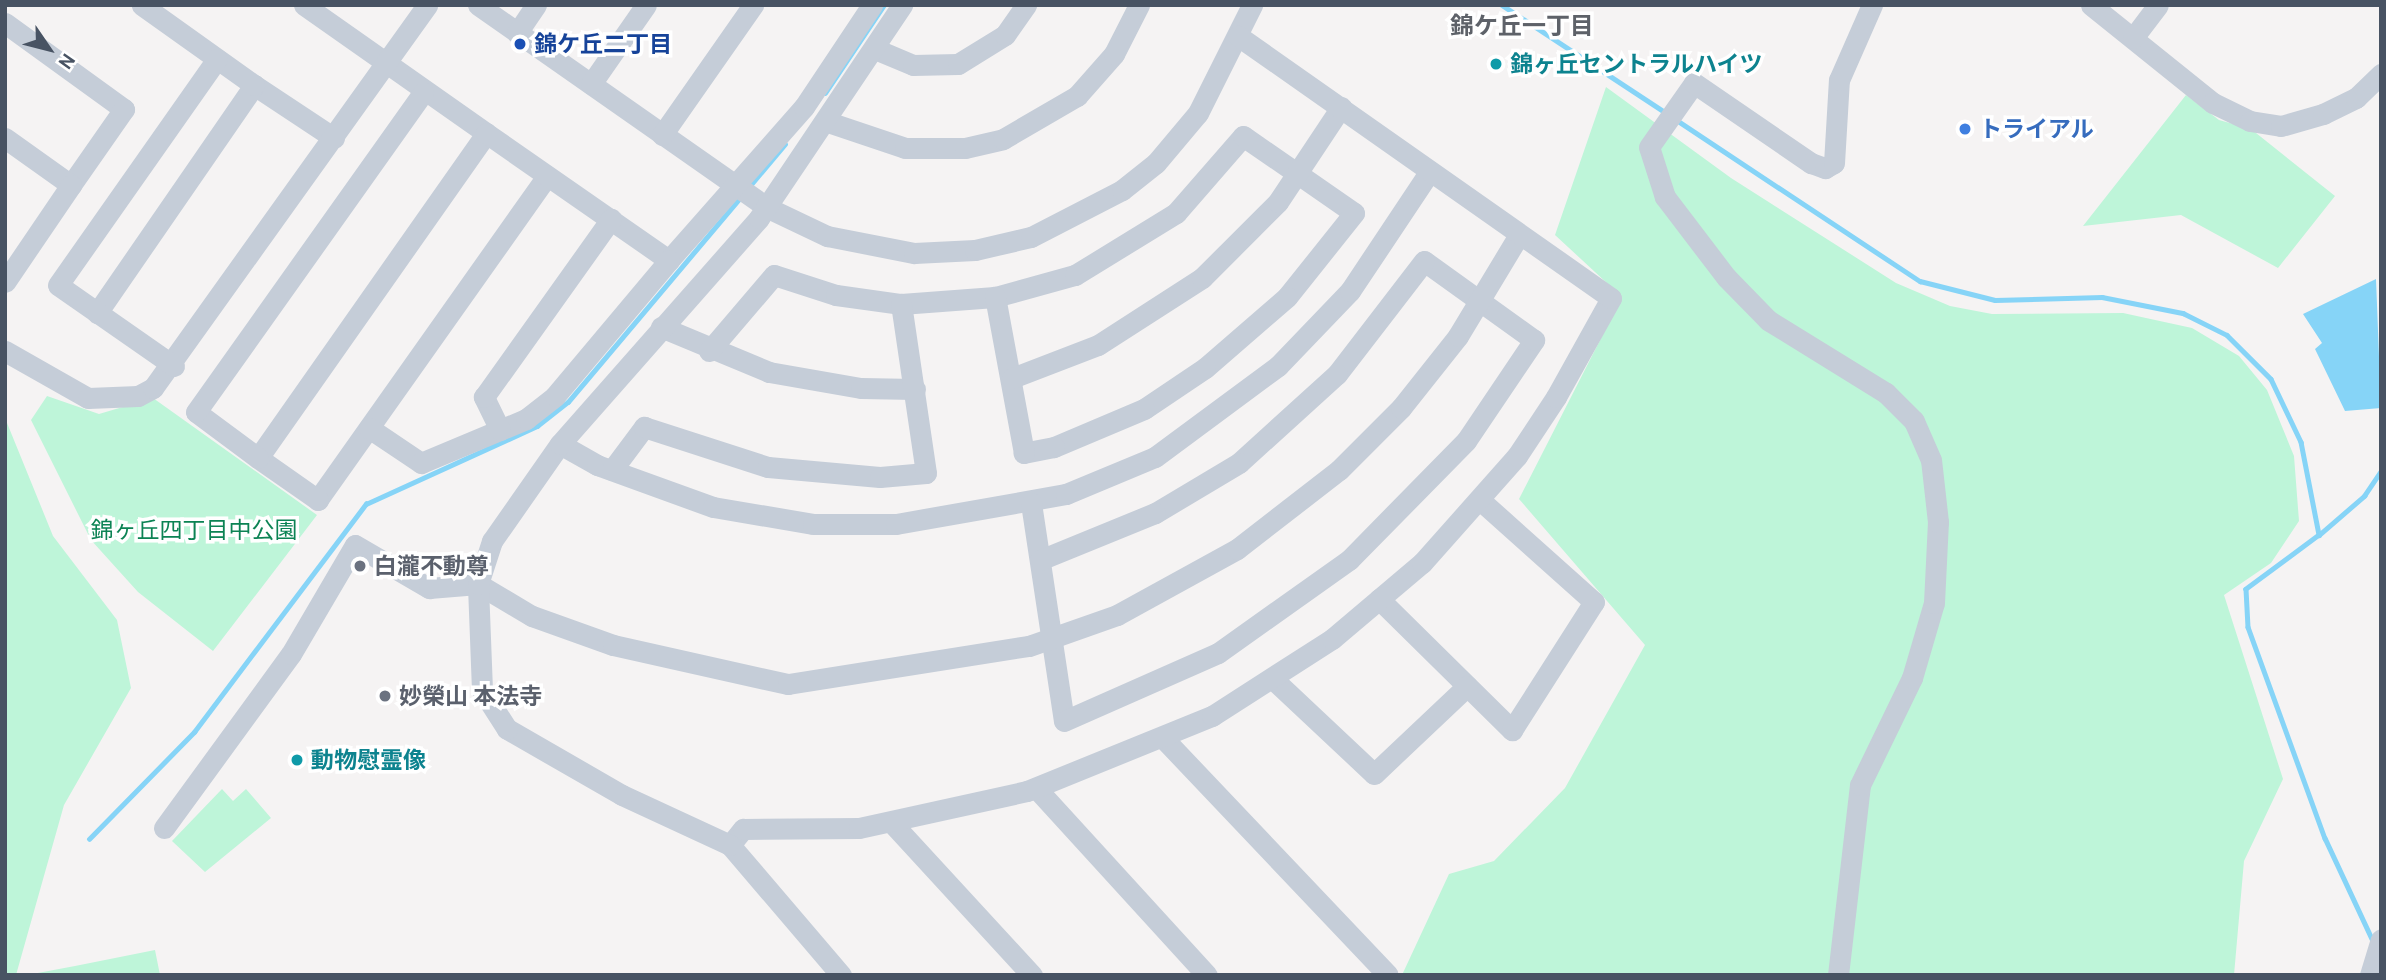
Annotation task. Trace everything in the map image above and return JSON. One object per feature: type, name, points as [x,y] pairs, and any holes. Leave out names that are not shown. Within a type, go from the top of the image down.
[{"type":"street","points":[[142,5],[334,138]]},
{"type":"street","points":[[304,5],[423,92],[669,260]]},
{"type":"street","points":[[5,351],[100,400],[138,396],[174,366],[427,5]]},
{"type":"street","points":[[478,5],[748,194],[827,236],[914,253],[975,250],[1031,237],[1090,211],[1156,163],[1198,113],[1252,5]]},
{"type":"street","points":[[517,33],[536,5]]},
{"type":"street","points":[[591,84],[646,5]]},
{"type":"street","points":[[662,135],[753,5]]},
{"type":"street","points":[[841,975],[730,845],[622,795],[507,729],[482,690],[478,584],[492,541],[560,444],[661,327],[872,5]]},
{"type":"street","points":[[369,428],[421,463],[500,430],[555,397],[669,260],[748,194],[825,121],[875,50],[902,5]]},
{"type":"street","points":[[875,50],[913,65],[958,64],[1005,35],[1026,5]]},
{"type":"street","points":[[825,121],[905,148],[956,149],[1003,139],[1077,96],[1114,54],[1139,5]]},
{"type":"street","points":[[1838,975],[1860,785],[1912,678],[1934,603],[1938,522],[1931,460],[1907,411],[1768,320],[1680,219],[1665,197],[1649,148],[1694,83],[1825,168],[1838,153],[1839,80],[1872,5]]},
{"type":"street","points":[[2091,5],[2213,103],[2250,121],[2281,126],[2356,98],[2381,74]]},
{"type":"street","points":[[2133,38],[2158,5]]},
{"type":"street","points":[[5,23],[124,109],[5,282]]},
{"type":"street","points":[[730,845],[743,829],[773,825],[892,823],[1036,788],[1164,739],[1274,680],[1380,599],[1480,500],[1556,397],[1611,298],[1238,36]]},
{"type":"street","points":[[174,366],[58,285],[217,59]]},
{"type":"street","points":[[97,313],[254,85]]},
{"type":"street","points":[[423,92],[196,412],[318,500],[547,176]]},
{"type":"street","points":[[1012,378],[1098,345],[1174,299],[1250,235],[1300,173],[1341,107]]},
{"type":"street","points":[[258,458],[485,133]]},
{"type":"street","points":[[709,351],[774,275],[836,295],[901,304],[995,297],[1055,284],[1136,243],[1205,184],[1243,136],[1354,213],[1287,297],[1205,368],[1144,409],[1024,453],[995,297]]},
{"type":"street","points":[[5,138],[71,184]]},
{"type":"street","points":[[560,444],[612,470],[741,515],[813,524],[896,524],[1031,503],[1155,457],[1249,391],[1350,291],[1430,171]]},
{"type":"street","points":[[500,430],[484,397],[611,219]]},
{"type":"street","points":[[164,828],[291,654],[355,545],[429,588],[478,584],[532,616],[613,645],[788,684],[1050,639],[1159,594],[1300,503],[1401,408],[1479,303],[1519,235]]},
{"type":"street","points":[[1031,503],[1064,721],[1218,653],[1349,560],[1466,441],[1534,340],[1424,261],[1337,374],[1257,449],[1155,513],[1040,560]]},
{"type":"street","points":[[612,470],[644,427],[768,467],[824,475],[926,473],[901,304]]},
{"type":"street","points":[[661,327],[709,351],[831,384],[915,389]]},
{"type":"street","points":[[1380,599],[1512,730],[1594,602],[1480,500]]},
{"type":"street","points":[[1274,680],[1374,774],[1467,686]]},
{"type":"street","points":[[1164,739],[1388,975]]},
{"type":"street","points":[[1036,788],[1207,975]]},
{"type":"street","points":[[892,823],[1032,975]]},
{"type":"green space","points":[[1606,87],[1731,178],[1896,283],[1950,306],[1992,314],[2123,313],[2192,328],[2239,356],[2267,390],[2294,456],[2299,521],[2271,563],[2224,595],[2283,779],[2244,861],[2234,975],[1402,975],[1449,874],[1494,861],[1565,788],[1645,645],[1519,499],[1622,297],[1555,235]]},
{"type":"green space","points":[[2186,95],[2219,120],[2251,129],[2335,196],[2278,268],[2181,215],[2083,226]]},
{"type":"green space","name":"錦ヶ丘四丁目中公園","points":[[47,396],[99,414],[153,398],[317,515],[213,651],[138,592],[91,540],[31,420]]},
{"type":"green space","points":[[5,418],[53,536],[117,620],[131,688],[64,805],[16,975],[5,975]]},
{"type":"green space","points":[[222,789],[233,801],[246,789],[271,818],[205,872],[172,841]]},
{"type":"green space","points":[[155,950],[160,975],[27,975],[75,966]]},
{"type":"water","points":[[2376,279],[2381,408],[2345,411],[2315,349],[2322,343],[2303,314]]},
{"type":"waterway","points":[[825,93],[884,5]]},
{"type":"waterway","points":[[1502,5],[1665,112]]},
{"type":"waterway","points":[[1675,119],[1920,281],[1995,300],[2102,297],[2183,313],[2227,335],[2271,379],[2301,442],[2319,535],[2246,589],[2248,627],[2325,838],[2373,941]]},
{"type":"waterway","points":[[748,188],[785,144]]},
{"type":"waterway","points":[[89,839],[194,732],[366,504],[537,426],[568,402],[740,198]]},
{"type":"waterway","points":[[2319,535],[2364,496],[2381,471]]},
{"type":"place","name":"錦ケ丘二丁目","points":[[520,44]]},
{"type":"place","name":"錦ヶ丘セントラルハイツ","points":[[1496,64]]},
{"type":"place","name":"トライアル","points":[[1965,129]]},
{"type":"place","name":"白瀧不動尊","points":[[360,566]]},
{"type":"place","name":"妙榮山 本法寺","points":[[385,696]]},
{"type":"place","name":"動物慰霊像","points":[[297,760]]},
{"type":"district","name":"錦ケ丘一丁目","points":[[1522,26]]}]
